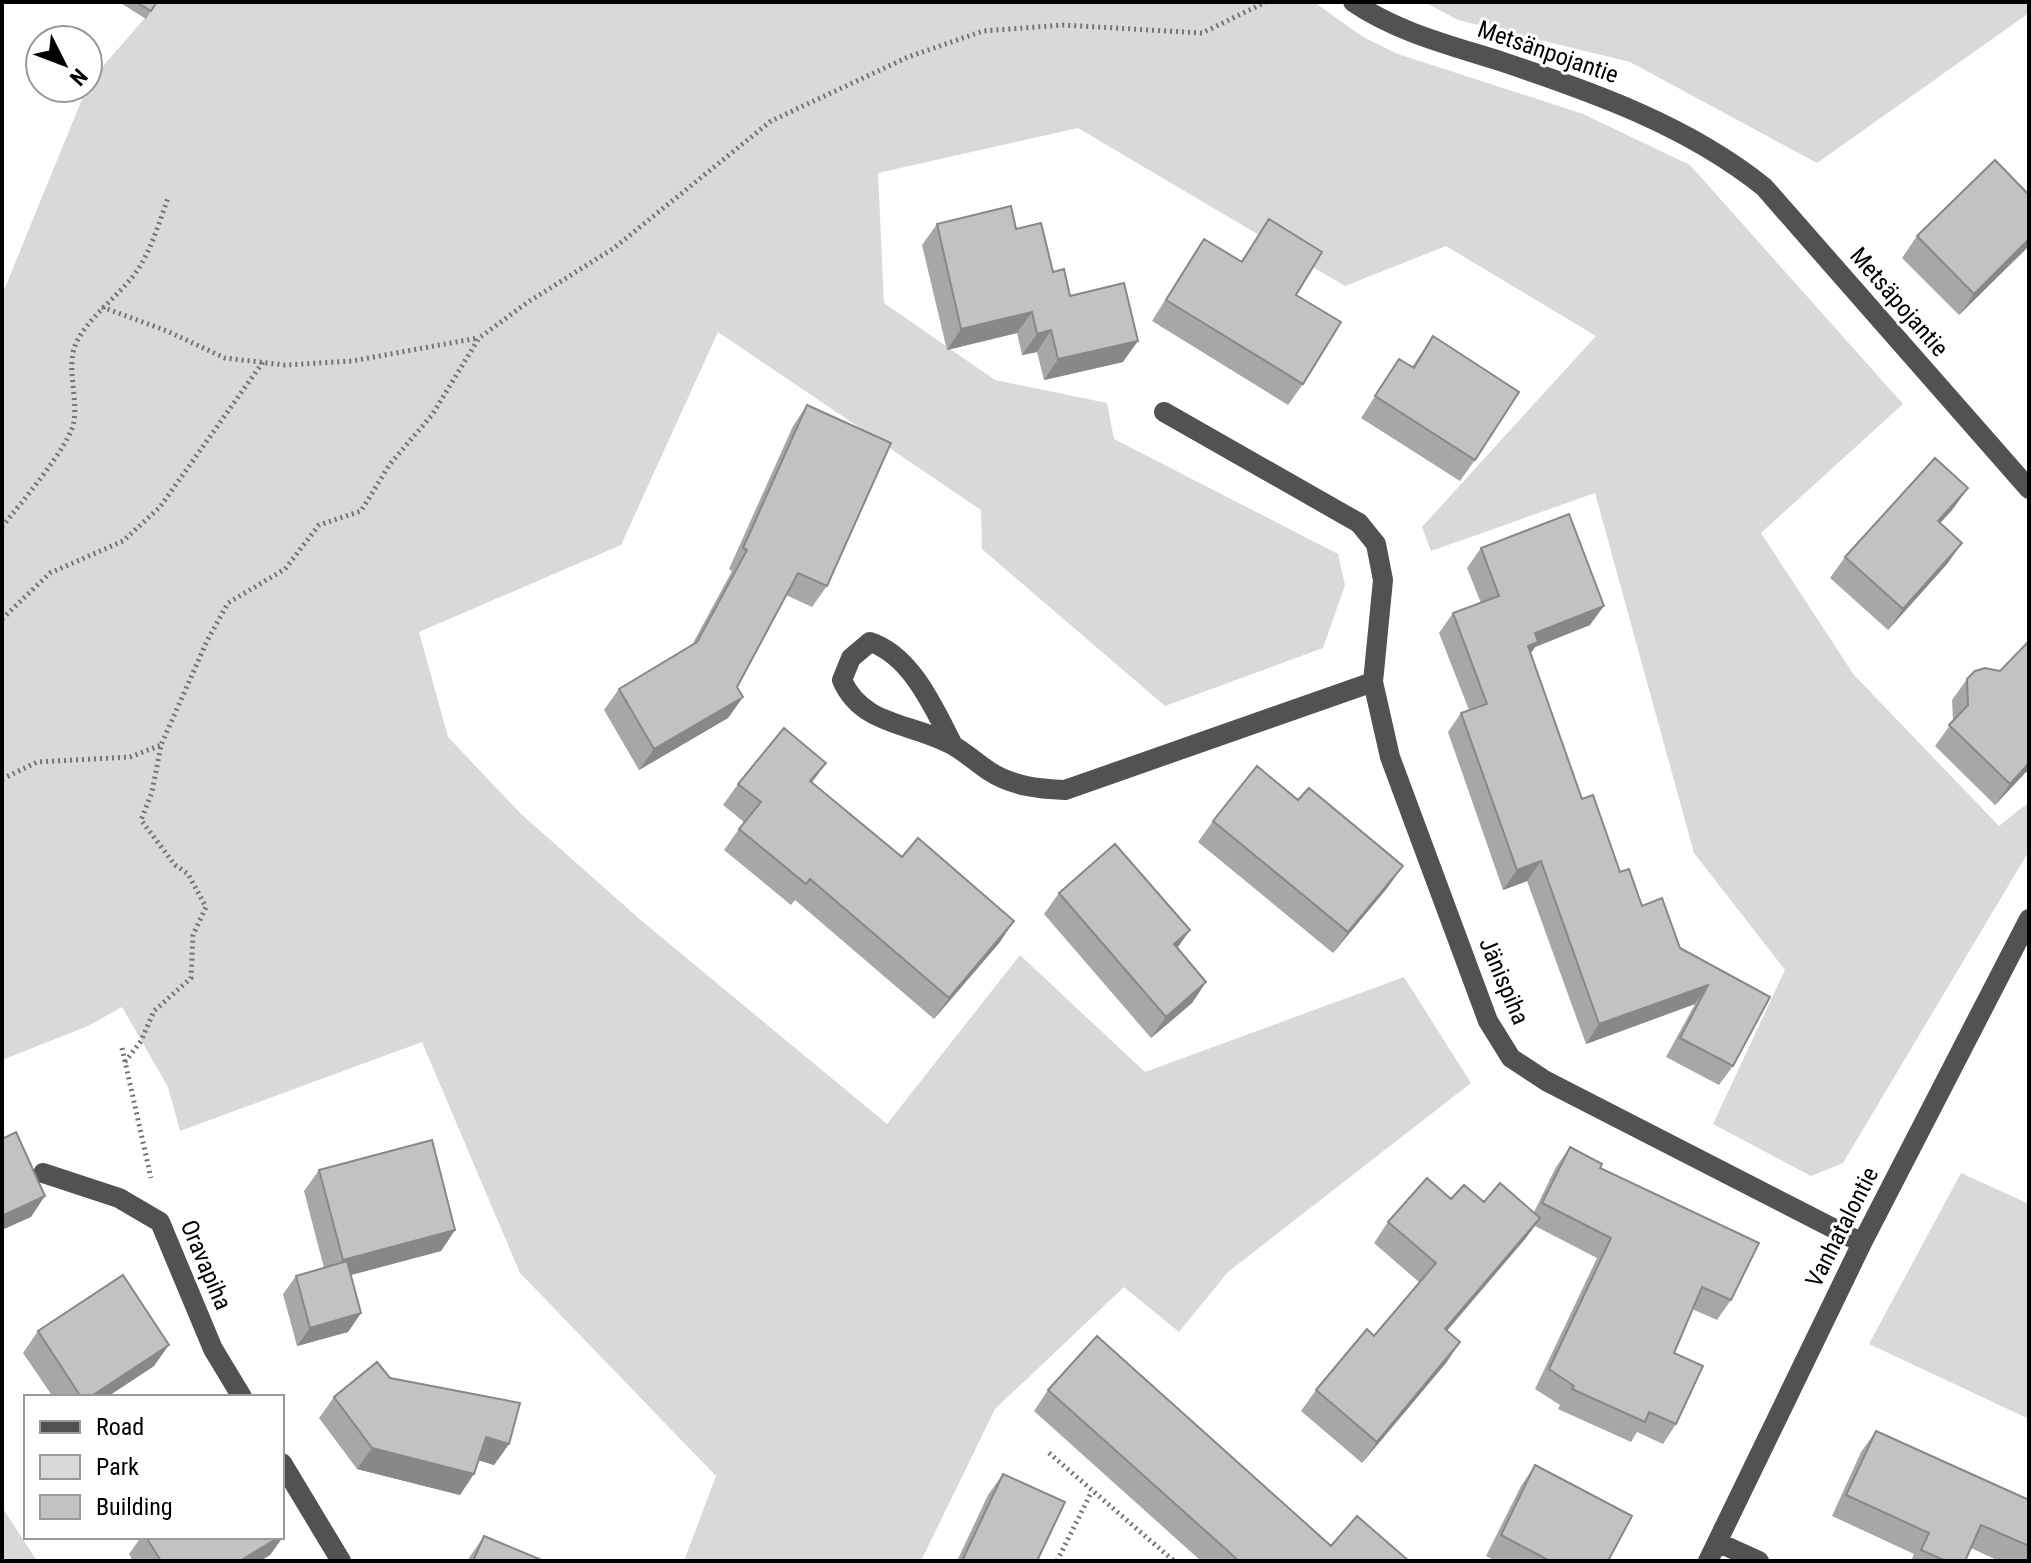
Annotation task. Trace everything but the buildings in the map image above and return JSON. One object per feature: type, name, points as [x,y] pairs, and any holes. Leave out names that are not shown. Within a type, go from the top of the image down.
[{"type":"street","name":"Metsänpojantie","points":[[1353,2],[1384,23],[1595,93],[1724,155]]},
{"type":"street","name":"Metsäpojantie","points":[[1724,155],[1764,187],[2029,489]]},
{"type":"street","name":"Jänispiha","points":[[1164,412],[1359,523],[1376,544],[1383,580],[1373,682],[1395,772],[1488,1021],[1511,1058],[1546,1081],[1862,1243]]},
{"type":"street","points":[[953,745],[929,698],[889,648],[870,642],[851,658],[842,680],[851,701],[895,725],[953,745],[991,773],[1032,789],[1065,790],[1373,682]]},
{"type":"street","name":"Vanhatalontie","points":[[1712,1552],[1862,1243],[2027,927]]},
{"type":"street","name":"Oravapiha","points":[[43,1173],[119,1198],[160,1222],[213,1349],[241,1395]]},
{"type":"street","points":[[284,1466],[341,1561]]},
{"type":"street","points":[[1712,1552],[1759,1561]]},
{"type":"path","points":[[125,1062],[141,1041],[154,1011],[191,978],[193,935],[206,907],[188,874],[175,865],[141,820],[152,792],[161,745],[207,641],[228,603],[285,569],[319,525],[361,511],[390,464],[432,415],[479,338],[528,302],[614,248],[771,121],[908,57],[983,31],[1014,27],[1063,25],[1202,33],[1266,2]]},
{"type":"path","points":[[2,527],[50,464],[75,423],[72,372],[76,343],[102,307],[131,280],[150,245],[168,198]]},
{"type":"path","points":[[102,307],[167,331],[225,358],[263,362],[352,361],[479,338]]},
{"type":"path","points":[[2,619],[50,573],[123,541],[160,507],[263,362]]},
{"type":"path","points":[[2,779],[37,762],[130,757],[161,745]]},
{"type":"path","points":[[122,1048],[160,1222]]},
{"type":"path","points":[[1049,1453],[1174,1561]]},
{"type":"path","points":[[1057,1561],[1092,1491]]},
{"type":"green space","points":[[159,2],[1314,2],[1363,37],[1398,54],[1583,114],[1690,165],[1903,404],[1761,533],[1854,675],[1999,826],[2029,802],[2029,851],[1843,1163],[1811,1176],[1713,1124],[1785,970],[1694,853],[1595,493],[1431,551],[1422,527],[1596,336],[1446,246],[1345,286],[1078,128],[878,173],[884,303],[995,380],[1107,403],[1114,439],[1338,554],[1345,585],[1323,648],[1165,706],[982,549],[981,510],[718,332],[621,545],[419,632],[448,737],[520,813],[643,922],[887,1124],[1020,955],[1145,1072],[1404,977],[1471,1083],[1228,1272],[1179,1332],[1124,1287],[995,1409],[921,1561],[684,1561],[716,1476],[520,1273],[422,1042],[180,1131],[168,1087],[122,1007],[88,1026],[2,1060],[2,295],[80,104],[104,104],[104,65]]},
{"type":"green space","points":[[1424,2],[2029,2],[2029,13],[1817,163],[1630,62],[1458,20]]},
{"type":"green space","points":[[1961,1173],[2029,1204],[2029,1419],[1869,1344]]},
{"type":"green space","points":[[2,1507],[37,1561],[2,1561]]}]
